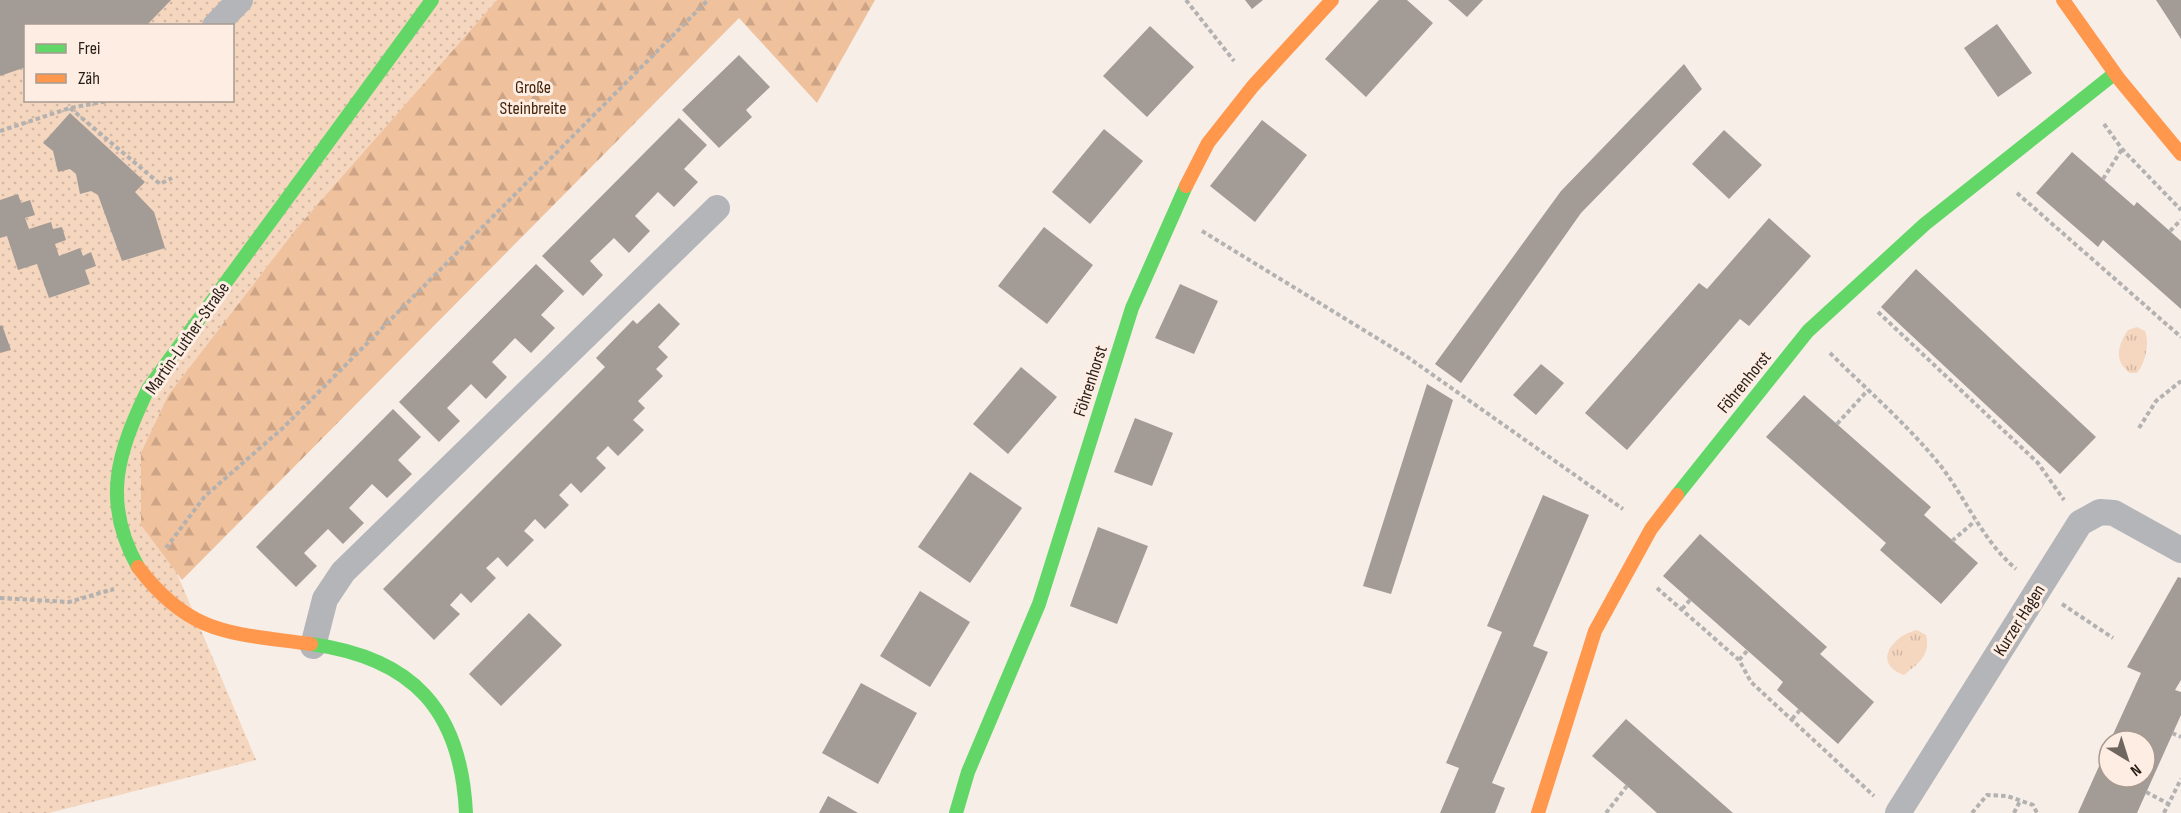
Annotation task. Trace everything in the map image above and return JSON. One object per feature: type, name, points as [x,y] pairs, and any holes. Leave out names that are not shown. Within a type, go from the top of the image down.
[{"type":"street","points":[[217,24],[240,0]]},
{"type":"street","name":"Martin-Luther-Straße","points":[[432,0],[148,389],[128,431],[118,467],[116,505],[124,542],[145,581],[174,609],[218,630],[352,651],[382,662],[413,683],[438,711],[456,744],[465,778],[466,813]]},
{"type":"street","name":"Föhrenhorst","points":[[956,813],[968,772],[1039,604],[1132,308],[1173,213],[1208,143],[1253,86],[1332,0]]},
{"type":"street","points":[[2063,0],[2114,74],[2151,121],[2181,154]]},
{"type":"street","name":"Föhrenhorst","points":[[1538,813],[1594,631],[1651,529],[1808,332],[1925,224],[1990,170],[2114,74]]},
{"type":"street","points":[[313,646],[325,599],[343,572],[717,208]]},
{"type":"street","points":[[2080,523],[2100,512],[2114,513],[2181,550]]},
{"type":"street","name":"Kurzer Hagen","points":[[1898,813],[2080,523]]},
{"type":"path","points":[[0,598],[69,602],[145,581],[178,529],[205,496],[284,427],[708,0]]},
{"type":"path","points":[[1186,0],[1253,86]]},
{"type":"path","points":[[2086,96],[2122,149],[2181,210]]},
{"type":"path","points":[[0,131],[70,108],[102,102]]},
{"type":"path","points":[[70,108],[160,184],[172,178]]},
{"type":"path","points":[[2103,179],[2122,149]]},
{"type":"path","points":[[1990,170],[2181,337]]},
{"type":"path","points":[[1173,213],[1406,356],[1651,529]]},
{"type":"path","points":[[2170,231],[2181,219]]},
{"type":"path","points":[[1858,285],[1880,315],[2038,463],[2080,523]]},
{"type":"path","points":[[1808,332],[1907,427],[1941,467],[1974,521],[1997,553],[2039,589],[2113,638]]},
{"type":"path","points":[[2139,428],[2156,401],[2181,381]]},
{"type":"path","points":[[1837,424],[1868,390]]},
{"type":"path","points":[[1952,541],[1974,521]]},
{"type":"path","points":[[1629,565],[1739,660],[1751,682],[1875,797]]},
{"type":"path","points":[[1682,609],[1690,600]]},
{"type":"path","points":[[1739,660],[1747,651]]},
{"type":"path","points":[[1791,718],[1800,710]]},
{"type":"path","points":[[2172,733],[2181,737]]},
{"type":"path","points":[[2164,813],[2181,779]]},
{"type":"path","points":[[1606,813],[1627,786]]},
{"type":"path","points":[[2146,792],[2169,804]]},
{"type":"path","points":[[1971,813],[1987,795],[2007,796],[2033,805],[2037,813]]},
{"type":"path","points":[[2014,813],[2020,801]]},
{"type":"green space","points":[[0,0],[497,0],[296,229],[169,394],[176,571],[256,760],[49,813],[0,813]]},
{"type":"green space","name":"Große Steinbreite","points":[[497,0],[875,0],[817,103],[739,18],[182,580],[141,525],[141,453],[169,394],[296,229]]},
{"type":"green space","points":[[2137,327],[2145,331],[2146,353],[2137,373],[2130,373],[2121,363],[2119,353],[2128,330]]},
{"type":"green space","points":[[1917,630],[1926,635],[1927,648],[1918,663],[1904,675],[1894,670],[1889,664],[1887,657],[1889,650],[1900,638]]},
{"type":"building","points":[[0,0],[171,0],[148,24],[24,24],[24,68],[0,76]]},
{"type":"building","points":[[1245,0],[1263,0],[1252,9]]},
{"type":"building","points":[[1379,0],[1407,0],[1433,23],[1366,97],[1325,59]]},
{"type":"building","points":[[1448,0],[1483,0],[1467,17]]},
{"type":"building","points":[[2156,0],[2181,0],[2181,39],[2169,20]]},
{"type":"building","points":[[1997,24],[2032,73],[1998,97],[1964,48]]},
{"type":"building","points":[[1150,26],[1194,67],[1147,117],[1103,76]]},
{"type":"building","points":[[739,55],[770,87],[746,110],[752,117],[719,148],[682,110]]},
{"type":"building","points":[[1684,64],[1702,89],[1581,213],[1461,383],[1435,364],[1561,191]]},
{"type":"building","points":[[70,113],[145,182],[135,192],[154,212],[165,248],[122,261],[98,195],[91,191],[80,194],[76,174],[70,169],[58,172],[53,151],[43,143]]},
{"type":"building","points":[[679,118],[707,145],[684,169],[698,182],[674,207],[658,192],[635,216],[650,231],[629,253],[614,238],[590,261],[603,275],[583,296],[542,256]]},
{"type":"building","points":[[1262,120],[1307,155],[1255,222],[1210,186]]},
{"type":"building","points":[[1104,129],[1143,161],[1090,224],[1052,192]]},
{"type":"building","points":[[1724,130],[1762,165],[1729,199],[1692,164]]},
{"type":"building","points":[[2072,152],[2134,206],[2137,202],[2181,241],[2181,309],[2103,240],[2098,247],[2036,193]]},
{"type":"building","points":[[18,194],[21,203],[30,200],[35,215],[25,218],[29,229],[51,222],[53,229],[62,227],[66,240],[55,244],[59,256],[80,248],[83,256],[91,252],[96,266],[85,270],[90,284],[49,298],[37,264],[18,270],[7,236],[0,238],[0,200]]},
{"type":"building","points":[[1769,218],[1811,256],[1749,326],[1740,319],[1627,450],[1585,413],[1699,283],[1707,289]]},
{"type":"building","points":[[1044,227],[1093,265],[1047,324],[998,286]]},
{"type":"building","points":[[536,264],[564,291],[541,315],[555,328],[531,353],[515,338],[492,362],[507,377],[486,399],[471,384],[447,408],[460,421],[439,442],[399,402]]},
{"type":"building","points":[[1916,269],[2096,437],[2060,474],[1881,307]]},
{"type":"building","points":[[1180,284],[1218,301],[1194,354],[1155,338]]},
{"type":"building","points":[[659,303],[680,324],[658,347],[668,357],[656,369],[663,376],[638,401],[645,408],[633,420],[644,430],[618,456],[608,446],[596,458],[606,468],[581,493],[571,483],[559,495],[569,505],[545,529],[535,519],[524,531],[534,540],[507,567],[498,557],[486,568],[496,578],[471,603],[461,593],[450,605],[460,614],[434,640],[383,589],[605,367],[596,358],[633,320],[637,324]]},
{"type":"building","points":[[2,325],[11,350],[0,353],[0,326]]},
{"type":"building","points":[[1541,364],[1564,383],[1536,415],[1513,395]]},
{"type":"building","points":[[1021,367],[1057,397],[1008,454],[973,424]]},
{"type":"building","points":[[1427,384],[1453,400],[1391,594],[1363,586]]},
{"type":"building","points":[[1804,395],[1931,507],[1924,515],[1978,563],[1941,604],[1880,550],[1886,543],[1766,437]]},
{"type":"building","points":[[393,409],[421,437],[398,460],[412,474],[387,498],[372,484],[349,508],[364,523],[343,544],[328,529],[304,553],[317,566],[296,587],[256,547]]},
{"type":"building","points":[[1135,418],[1173,433],[1152,486],[1114,472]]},
{"type":"building","points":[[970,472],[1022,508],[970,583],[918,547]]},
{"type":"building","points":[[1543,495],[1589,515],[1533,646],[1548,652],[1492,783],[1505,788],[1495,813],[1440,813],[1459,768],[1446,763],[1502,632],[1487,626]]},
{"type":"building","points":[[1098,527],[1148,546],[1117,624],[1070,606]]},
{"type":"building","points":[[1700,534],[1827,647],[1820,654],[1874,702],[1838,744],[1777,690],[1783,682],[1663,576]]},
{"type":"building","points":[[2178,577],[2181,578],[2181,680],[2175,690],[2181,692],[2181,715],[2157,768],[2157,729],[2115,729],[2141,673],[2127,667]]},
{"type":"building","points":[[920,591],[970,622],[930,687],[880,656]]},
{"type":"building","points":[[529,613],[562,645],[501,706],[469,674]]},
{"type":"building","points":[[861,683],[917,713],[878,784],[822,753]]},
{"type":"building","points":[[1626,719],[1733,813],[1657,813],[1592,756]]},
{"type":"building","points":[[2097,771],[2097,789],[2148,789],[2137,813],[2078,813]]},
{"type":"building","points":[[828,796],[858,813],[819,813]]},
{"type":"traffic: fast","points":[[138,567],[120,520],[117,498],[118,477],[129,434],[148,389],[432,0]]},
{"type":"traffic: fast","points":[[1677,495],[1808,331],[1925,224],[2114,74]]},
{"type":"traffic: fast","points":[[956,813],[968,772],[1039,604],[1132,308],[1186,186]]},
{"type":"traffic: fast","points":[[311,644],[347,651],[378,662],[404,676],[425,695],[442,718],[454,745],[462,777],[466,813]]},
{"type":"traffic: slow","points":[[1186,186],[1208,143],[1253,86],[1332,0]]},
{"type":"traffic: slow","points":[[2063,0],[2119,79],[2181,154]]},
{"type":"traffic: slow","points":[[1538,813],[1595,631],[1651,529],[1677,495]]},
{"type":"traffic: slow","points":[[138,567],[157,590],[176,607],[195,619],[235,633],[311,644]]}]
